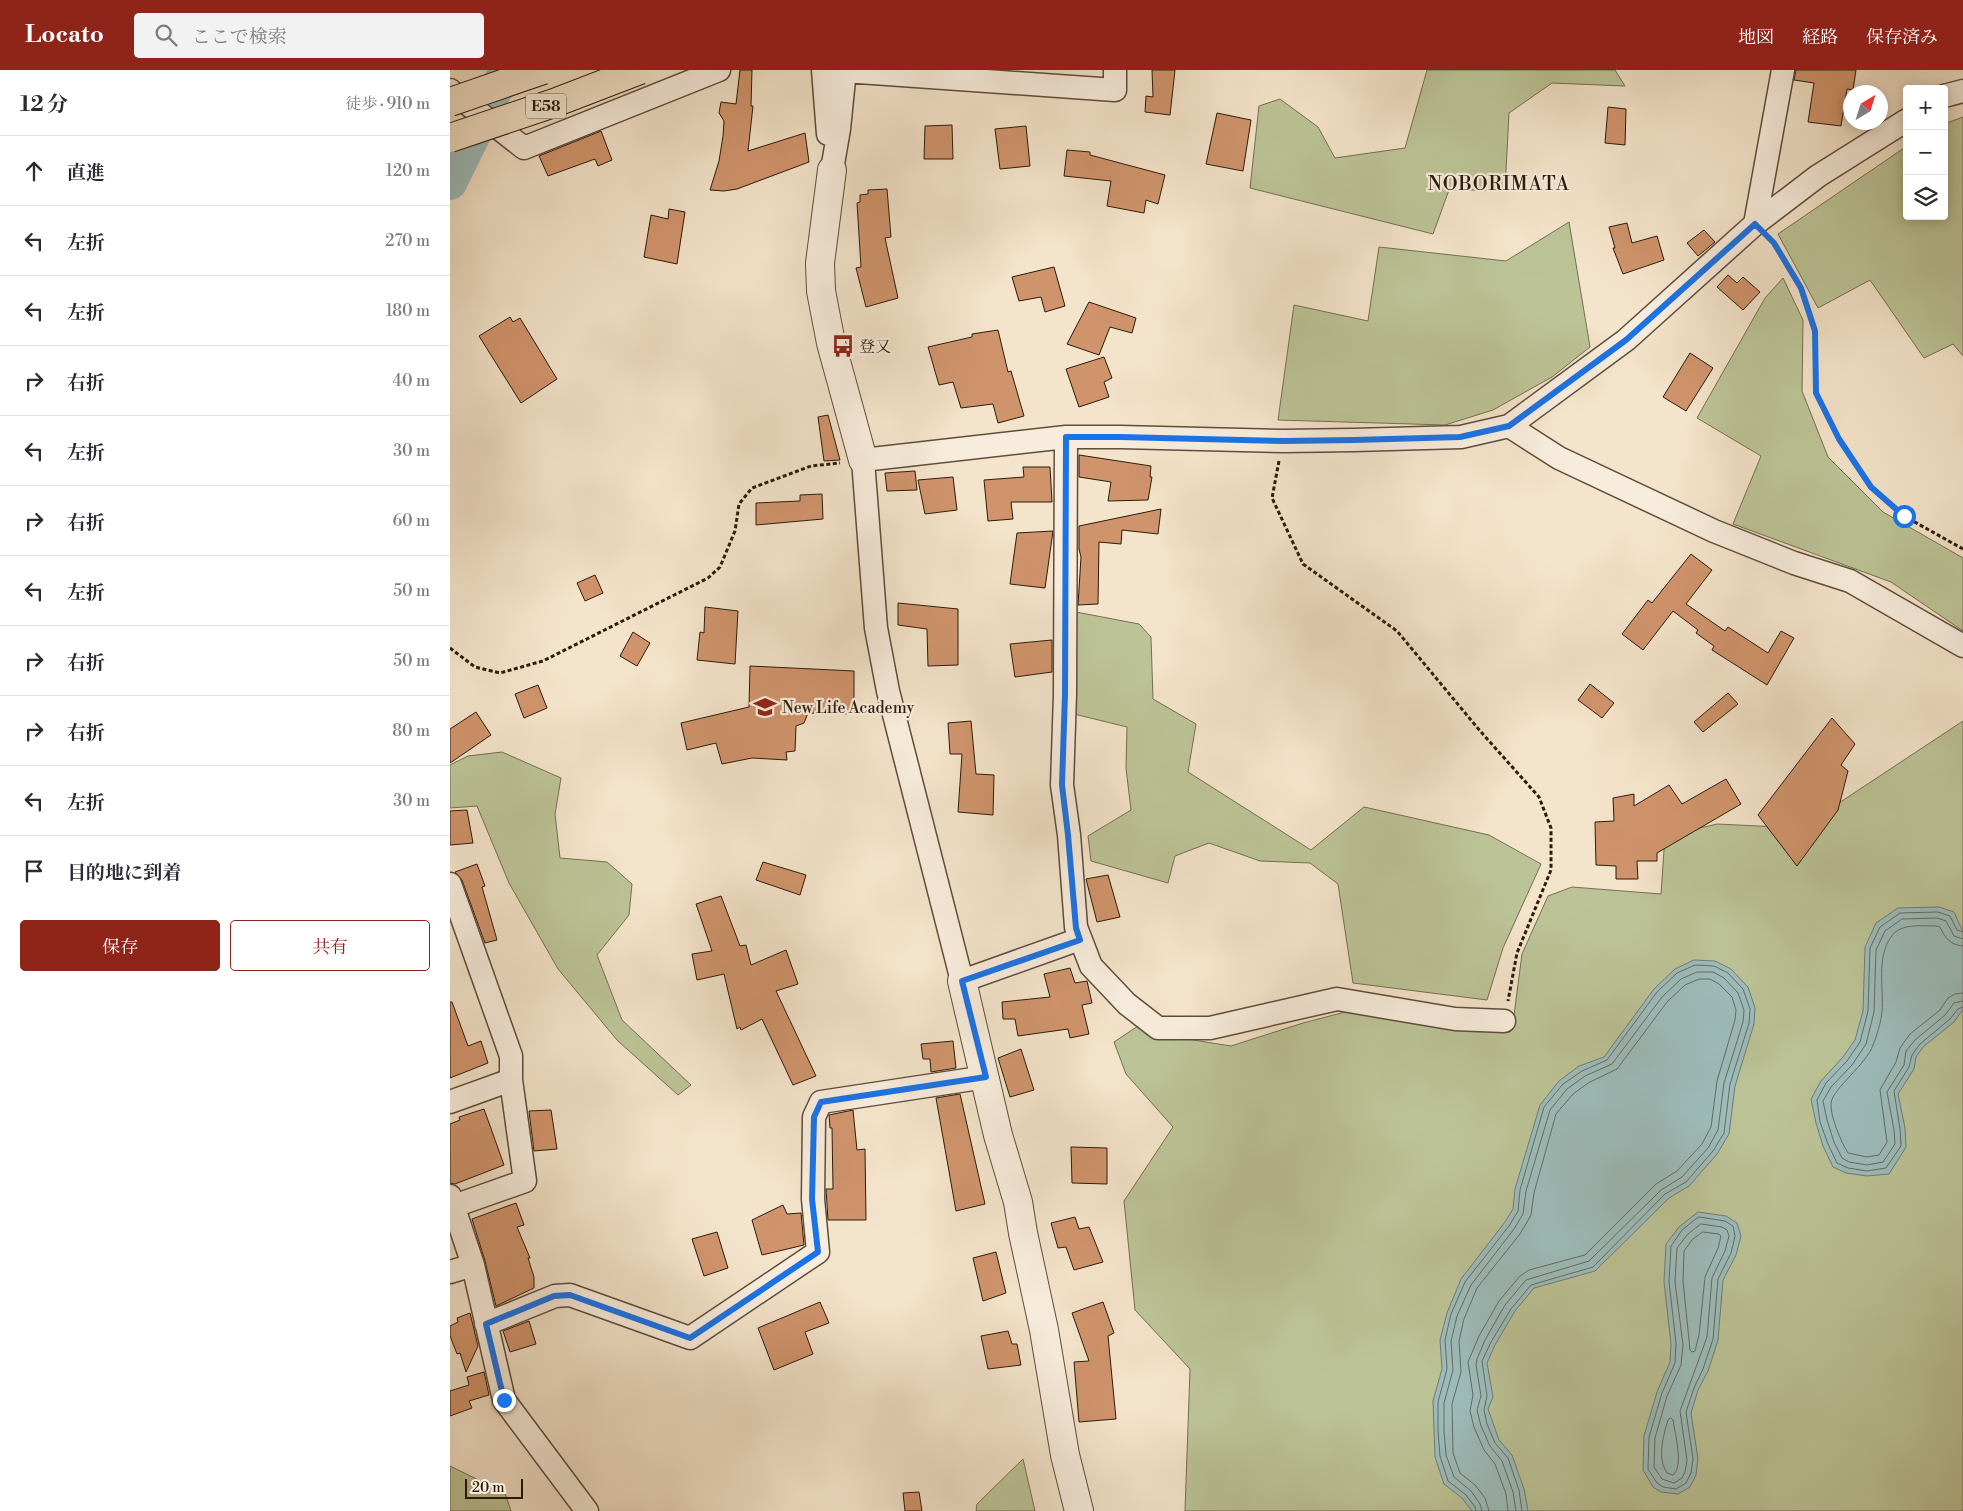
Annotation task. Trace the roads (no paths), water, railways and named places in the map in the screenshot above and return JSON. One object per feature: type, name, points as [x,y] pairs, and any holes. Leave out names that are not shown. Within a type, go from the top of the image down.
[{"type":"highway","name":"E58","points":[[450,102],[543,70]]},
{"type":"highway","name":"E58","points":[[450,138],[554,103],[640,70]]},
{"type":"street","points":[[450,90],[524,148],[719,70]]},
{"type":"street","points":[[1079,1511],[1065,1455],[1044,1330],[1018,1202],[998,1135],[986,1077],[888,691],[876,628],[863,460],[830,344],[821,291],[820,263],[832,170],[836,70],[1115,90],[1115,70]]},
{"type":"street","points":[[1755,224],[1783,70]]},
{"type":"street","points":[[1948,95],[1963,91]]},
{"type":"street","points":[[863,460],[1066,437],[1283,441],[1460,437],[1509,426],[1626,340],[1755,224],[1818,176],[1903,123]]},
{"type":"street","points":[[1509,426],[1559,458],[1714,531],[1794,563],[1850,581],[1963,646]]},
{"type":"street","points":[[1066,437],[1065,694],[1062,785],[1076,928],[1091,966],[1127,1004],[1158,1028],[1210,1028],[1337,1000],[1455,1020],[1504,1021]]},
{"type":"street","points":[[450,884],[511,1056],[511,1080],[525,1181],[452,1201],[473,1265],[504,1400],[587,1511]]},
{"type":"street","points":[[962,981],[1080,940]]},
{"type":"street","points":[[486,1324],[554,1296],[570,1295],[690,1338],[818,1252],[812,1199],[814,1117],[821,1102],[986,1077]]},
{"type":"street","points":[[450,1102],[511,1080]]},
{"type":"street","points":[[450,1272],[473,1265]]},
{"type":"water","points":[[1939,907],[1954,912],[1963,932],[1963,1009],[1954,1022],[1923,1047],[1916,1057],[1914,1069],[1898,1094],[1905,1128],[1906,1147],[1889,1174],[1867,1176],[1846,1173],[1833,1167],[1823,1146],[1811,1099],[1821,1081],[1843,1057],[1855,1040],[1863,1011],[1865,947],[1876,923],[1898,908]]},
{"type":"water","points":[[1694,960],[1715,961],[1731,969],[1748,987],[1755,1008],[1754,1024],[1735,1086],[1729,1134],[1717,1154],[1689,1186],[1669,1198],[1595,1271],[1534,1288],[1515,1311],[1487,1363],[1493,1397],[1488,1409],[1499,1440],[1512,1455],[1524,1489],[1528,1511],[1472,1511],[1462,1498],[1444,1484],[1435,1457],[1433,1401],[1442,1369],[1440,1340],[1447,1313],[1461,1279],[1513,1209],[1515,1189],[1540,1105],[1559,1081],[1579,1066],[1604,1057],[1654,989],[1675,969]]},
{"type":"water","points":[[1698,1212],[1726,1216],[1737,1223],[1741,1236],[1736,1255],[1723,1280],[1718,1340],[1691,1413],[1698,1459],[1696,1475],[1690,1487],[1678,1494],[1661,1492],[1653,1487],[1643,1470],[1644,1436],[1657,1392],[1670,1362],[1671,1344],[1664,1282],[1666,1244],[1679,1227]]},
{"type":"waterway","points":[[450,183],[498,85],[508,70]]},
{"type":"place","name":"登又","points":[[843,346]]},
{"type":"place","name":"New Life Academy","points":[[765,707]]},
{"type":"district","name":"NOBORIMATA","points":[[1499,183]]}]
